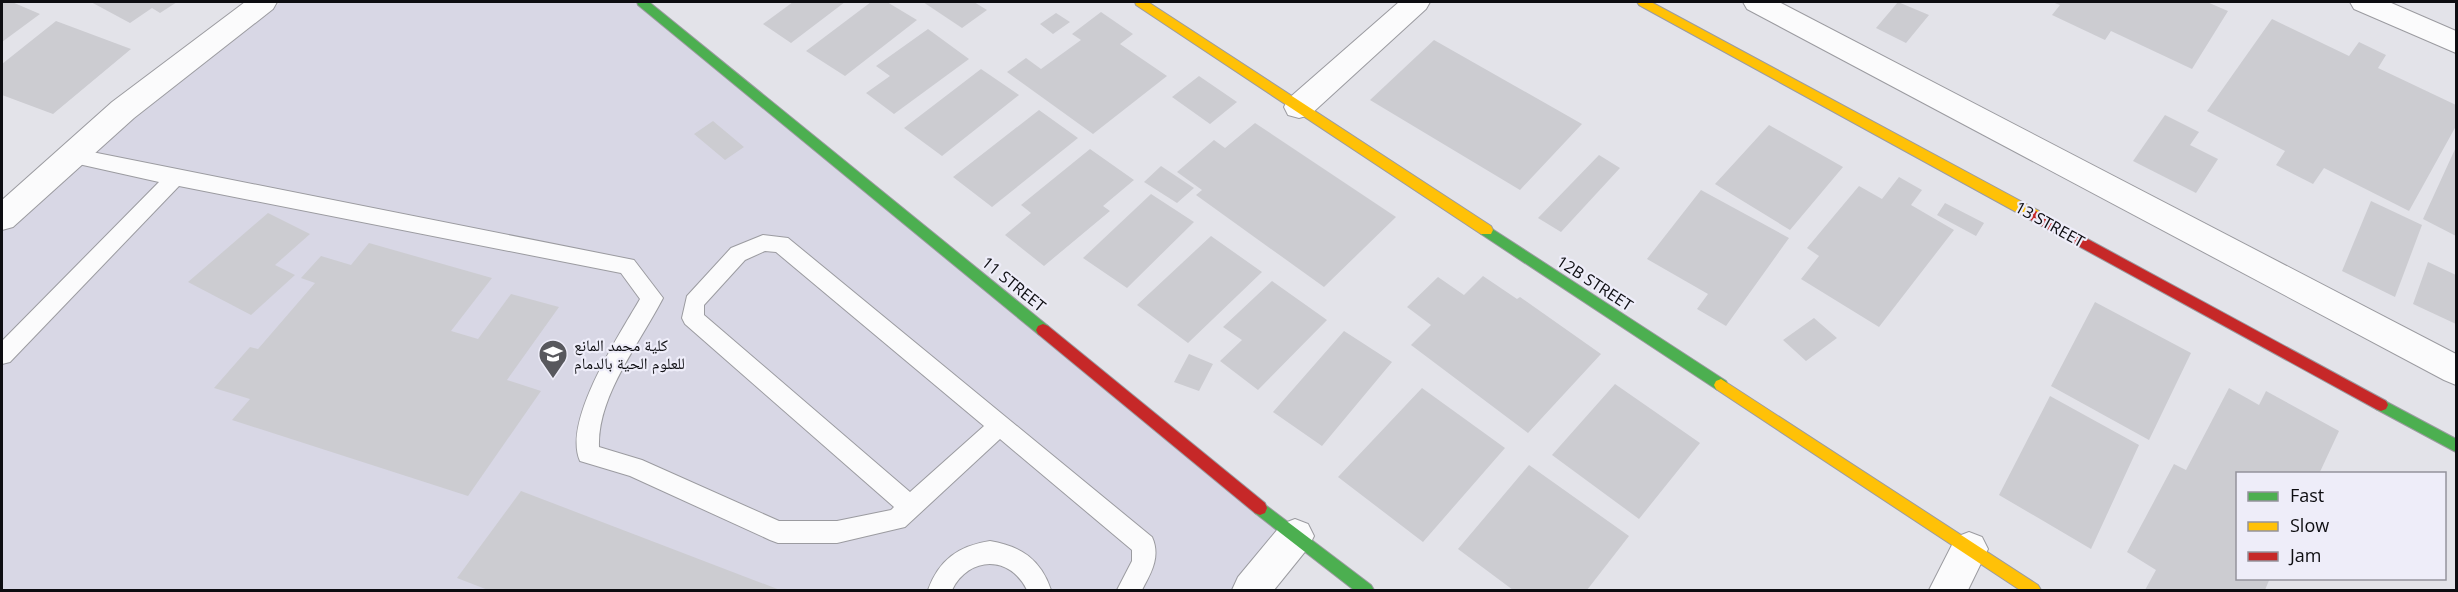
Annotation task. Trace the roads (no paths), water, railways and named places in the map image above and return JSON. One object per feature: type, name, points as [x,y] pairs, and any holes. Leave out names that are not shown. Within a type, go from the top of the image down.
[{"type":"street","points":[[2,218],[123,110],[263,2]]},
{"type":"street","name":"11 STREET","points":[[642,2],[1295,536],[1366,591]]},
{"type":"street","name":"12B STREET","points":[[1140,2],[2033,591]]},
{"type":"street","points":[[1299,107],[1416,2]]},
{"type":"street","name":"13 STREET","points":[[1643,2],[2457,446]]},
{"type":"street","points":[[1757,2],[2457,370]]},
{"type":"street","points":[[2364,2],[2457,43]]},
{"type":"street","points":[[1251,591],[1295,536]]},
{"type":"street","points":[[1948,591],[1970,549]]},
{"type":"lane","points":[[72,156],[627,266],[652,298],[612,367],[587,428],[588,454],[634,467],[778,532],[837,532],[897,519],[1000,425]]},
{"type":"lane","points":[[2,354],[175,178]]},
{"type":"lane","points":[[911,507],[693,318],[694,302],[738,254],[763,243],[781,244],[1144,545],[1144,563],[1130,591]]},
{"type":"lane","points":[[940,591],[944,577],[953,567],[983,550],[1009,557],[1034,577],[1039,591]]},
{"type":"place","name":"كلية محمد المانع للعلوم الحية بالدمام","points":[[553,380]]}]
